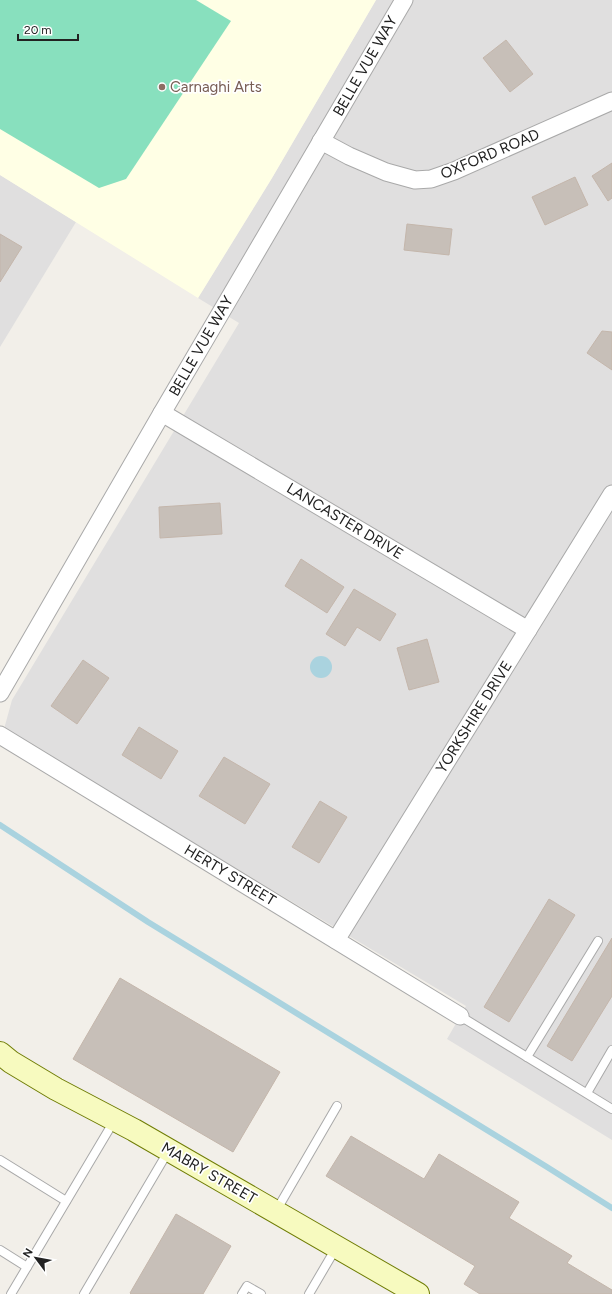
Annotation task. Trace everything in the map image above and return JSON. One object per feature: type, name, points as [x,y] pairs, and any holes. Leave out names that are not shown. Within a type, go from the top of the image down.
[{"type":"street","name":"BELLE VUE WAY","points":[[0,693],[404,0]]},
{"type":"street","name":"OXFORD ROAD","points":[[321,141],[349,156],[386,172],[415,180],[431,178],[454,171],[612,102]]},
{"type":"street","name":"LANCASTER DRIVE","points":[[162,413],[528,630]]},
{"type":"street","name":"YORKSHIRE DRIVE","points":[[336,940],[612,494]]},
{"type":"street","name":"HERTY STREET","points":[[0,735],[460,1016]]},
{"type":"street","name":"MABRY STREET","points":[[0,1053],[10,1062],[56,1090],[115,1119],[418,1294]]},
{"type":"lane","points":[[527,1057],[598,941]]},
{"type":"lane","points":[[460,1016],[612,1109]]},
{"type":"lane","points":[[586,1093],[612,1050]]},
{"type":"lane","points":[[276,1211],[337,1106]]},
{"type":"lane","points":[[11,1294],[115,1119]]},
{"type":"lane","points":[[84,1294],[170,1150]]},
{"type":"lane","points":[[0,1160],[66,1201]]},
{"type":"lane","points":[[309,1294],[337,1247]]},
{"type":"lane","points":[[0,1250],[27,1267]]},
{"type":"lane","points":[[242,1294],[247,1286],[261,1294]]},
{"type":"shaded area","name":"Carnaghi Arts","points":[[0,0],[376,0],[272,178],[198,298],[0,175]]},
{"type":"shaded area","points":[[376,0],[612,0],[612,1140],[447,1039],[466,1006],[4,729],[12,700],[239,323],[198,298],[272,178]]},
{"type":"shaded area","points":[[0,175],[76,222],[0,347]]},
{"type":"green space","points":[[0,0],[196,0],[231,21],[126,179],[99,188],[0,129]]},
{"type":"water","points":[[321,656],[329,659],[332,667],[329,675],[321,678],[313,675],[310,667],[313,659]]},
{"type":"building","points":[[506,40],[533,74],[510,92],[483,58]]},
{"type":"building","points":[[612,163],[612,198],[608,201],[592,176]]},
{"type":"building","points":[[575,177],[588,205],[545,225],[532,197]]},
{"type":"building","points":[[407,224],[452,229],[449,255],[404,250]]},
{"type":"building","points":[[0,234],[22,247],[0,282]]},
{"type":"building","points":[[602,331],[612,332],[612,370],[587,353]]},
{"type":"building","points":[[220,503],[222,534],[160,538],[159,507]]},
{"type":"building","points":[[301,559],[344,587],[327,613],[285,586]]},
{"type":"building","points":[[354,589],[396,614],[380,641],[357,627],[345,646],[326,634]]},
{"type":"building","points":[[427,639],[439,682],[409,690],[397,648]]},
{"type":"building","points":[[83,660],[109,678],[77,724],[51,706]]},
{"type":"building","points":[[139,727],[178,751],[161,779],[122,755]]},
{"type":"building","points":[[224,757],[270,784],[245,824],[199,796]]},
{"type":"building","points":[[320,801],[347,817],[319,863],[292,847]]},
{"type":"building","points":[[549,899],[575,915],[509,1022],[484,1007]]},
{"type":"building","points":[[612,938],[612,996],[572,1061],[547,1046]]},
{"type":"building","points":[[120,978],[280,1072],[233,1152],[73,1059]]},
{"type":"building","points":[[351,1136],[424,1179],[439,1154],[519,1202],[509,1218],[572,1256],[567,1263],[612,1290],[612,1294],[480,1294],[464,1284],[475,1266],[326,1176]]},
{"type":"building","points":[[176,1214],[231,1246],[203,1294],[131,1294],[130,1293]]},
{"type":"waterway","points":[[0,825],[148,922],[612,1208]]},
{"type":"place","name":"Carnaghi Arts","points":[[162,87]]}]
